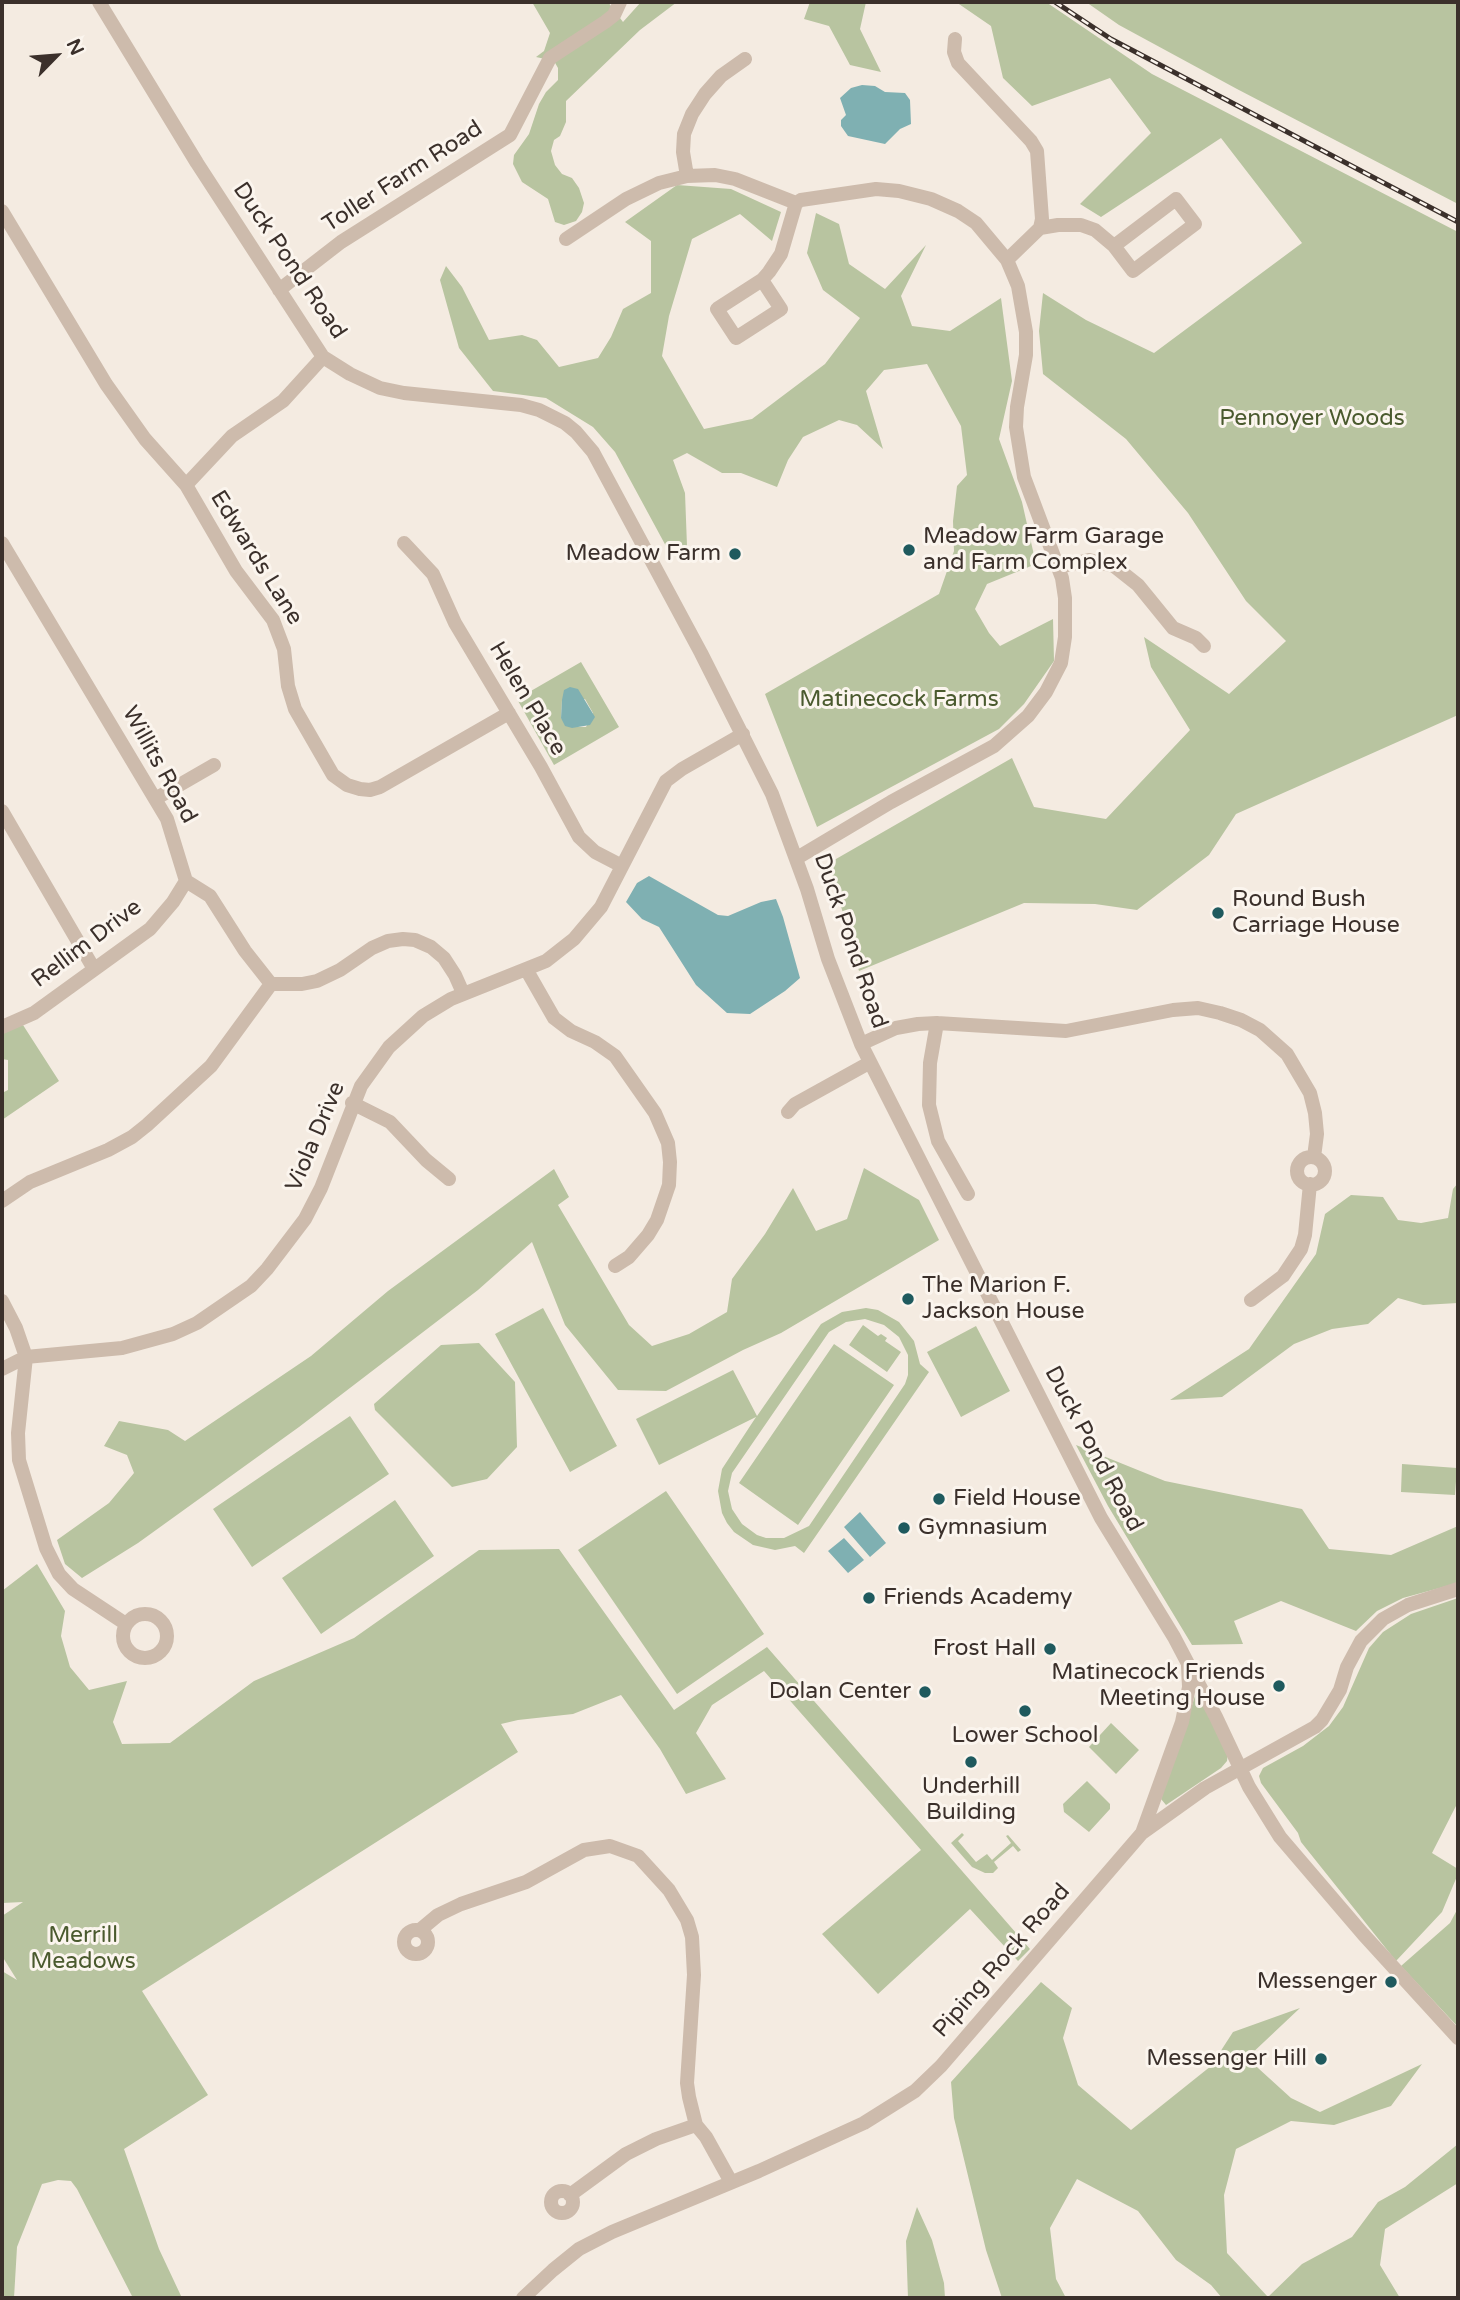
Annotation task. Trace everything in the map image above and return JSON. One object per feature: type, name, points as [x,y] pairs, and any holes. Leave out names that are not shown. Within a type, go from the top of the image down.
[{"type":"street","name":"Duck Pond Road","points":[[99,2],[185,143],[323,357],[380,388],[521,405],[553,416],[576,432],[604,472],[772,794],[797,858],[828,959],[869,1063],[1101,1518],[1187,1661],[1249,1787],[1280,1837],[1363,1934],[1458,2038]]},
{"type":"street","name":"Toller Farm Road","points":[[279,290],[341,242],[510,135],[550,58],[614,15],[620,2]]},
{"type":"street","points":[[955,40],[954,52],[958,62],[1031,141],[1037,151],[1042,219],[1040,228],[1007,260]]},
{"type":"street","points":[[687,176],[682,152],[684,134],[692,114],[721,76],[745,59]]},
{"type":"street","points":[[566,239],[626,199],[659,183],[687,176],[715,175],[734,179],[796,204]]},
{"type":"street","points":[[762,280],[781,254],[796,204],[802,200],[876,189],[909,193],[931,199],[967,217],[996,245],[1007,260],[1018,286],[1026,332],[1026,355],[1017,407],[1019,458],[1059,567],[1065,598],[1064,650],[1060,663],[1046,692],[1027,716],[994,746],[891,802],[797,858]]},
{"type":"street","points":[[1040,228],[1081,225],[1095,230],[1114,246],[1133,271],[1195,224],[1176,200],[1114,246]]},
{"type":"street","name":"Edwards Lane","points":[[2,211],[130,420],[186,485],[236,570],[273,620],[284,649],[288,686],[295,709],[323,761],[339,780],[360,789],[380,787],[509,713]]},
{"type":"street","points":[[186,485],[232,436],[283,401],[323,357]]},
{"type":"street","name":"Helen Place","points":[[404,543],[433,574],[455,622],[579,837],[595,852],[622,866]]},
{"type":"street","name":"Willits Road","points":[[2,544],[167,819],[176,841],[186,881]]},
{"type":"street","points":[[1059,567],[1089,560],[1114,566],[1138,586],[1173,628],[1196,638],[1204,646]]},
{"type":"street","name":"Viola Drive","points":[[2,1369],[26,1356],[91,1352],[142,1344],[197,1323],[234,1299],[267,1269],[305,1219],[321,1188],[352,1103],[371,1070],[395,1040],[423,1016],[463,993],[503,979],[553,955],[585,928],[601,906],[666,781],[743,734]]},
{"type":"street","points":[[155,799],[214,765]]},
{"type":"street","points":[[2,811],[94,969]]},
{"type":"street","points":[[186,881],[210,897],[245,951],[271,984]]},
{"type":"street","name":"Rellim Drive","points":[[2,1027],[34,1013],[150,929],[173,902],[186,881]]},
{"type":"street","points":[[271,984],[317,981],[340,970],[372,948],[388,941],[403,939],[415,940],[431,947],[444,958],[463,993]]},
{"type":"street","points":[[526,968],[554,1018],[615,1056],[655,1112],[668,1143],[669,1185],[657,1220],[648,1235],[629,1256],[615,1265]]},
{"type":"street","points":[[2,1201],[30,1182],[108,1150],[147,1125],[211,1066],[271,984]]},
{"type":"street","points":[[861,1044],[896,1028],[937,1023],[1066,1031],[1173,1010],[1198,1008],[1241,1020],[1260,1030],[1281,1048],[1310,1093],[1317,1134],[1314,1157],[1322,1162],[1325,1170],[1323,1179],[1310,1184],[1306,1235],[1297,1256],[1276,1283],[1251,1300]]},
{"type":"street","points":[[937,1023],[930,1063],[929,1105],[938,1141],[968,1194]]},
{"type":"street","points":[[788,1112],[795,1104],[869,1063]]},
{"type":"street","points":[[352,1103],[390,1122],[449,1179]]},
{"type":"street","points":[[2,1301],[26,1356],[18,1433],[19,1460],[46,1548],[60,1574],[73,1589],[125,1624]]},
{"type":"street","name":"Piping Rock Road","points":[[523,2298],[579,2249],[612,2232],[864,2123],[915,2091],[941,2066],[1142,1833],[1188,1799],[1303,1734],[1322,1720],[1340,1690],[1347,1667],[1361,1641],[1383,1619],[1408,1605],[1458,1589]]},
{"type":"street","points":[[1142,1833],[1182,1722],[1189,1687],[1187,1661]]},
{"type":"street","points":[[420,1930],[438,1914],[526,1882],[584,1850],[610,1846],[638,1856],[680,1905],[692,1937],[694,1975],[687,2083],[696,2124],[731,2182]]},
{"type":"street","points":[[570,2195],[626,2154],[696,2124]]},
{"type":"green space","points":[[532,2],[608,2],[623,22],[641,2],[677,2],[640,30],[566,101],[566,122],[560,136],[554,140],[551,151],[555,165],[562,174],[572,178],[584,203],[576,221],[564,225],[555,222],[548,199],[522,182],[513,164],[514,155],[529,134],[539,104],[558,80],[558,68],[554,61],[536,57],[544,51],[550,33]]},
{"type":"green space","points":[[810,2],[866,2],[860,29],[881,72],[850,65],[829,26],[804,19]]},
{"type":"green space","name":"Pennoyer Woods","points":[[956,2],[1046,2],[1152,74],[1458,232],[1458,715],[1236,814],[1209,855],[1137,910],[1095,904],[1024,903],[859,971],[829,863],[1012,758],[1034,807],[1106,819],[1190,730],[1151,667],[1144,637],[1229,694],[1286,641],[1246,601],[1188,513],[1126,439],[1043,374],[1039,331],[1043,293],[1086,320],[1154,353],[1302,243],[1221,138],[1101,217],[1080,204],[1151,133],[1110,78],[1032,106],[1003,78],[991,26]]},
{"type":"green space","points":[[1086,2],[1458,2],[1458,204],[1119,25]]},
{"type":"green space","name":"Matinecock Farms","points":[[677,185],[731,189],[781,212],[772,241],[740,214],[692,239],[669,316],[662,356],[704,429],[752,419],[825,364],[860,318],[823,290],[807,253],[816,213],[839,224],[849,264],[885,289],[926,245],[901,296],[912,326],[950,331],[1001,298],[1012,381],[999,439],[1022,502],[1036,564],[987,584],[975,609],[1000,646],[1053,619],[1054,661],[1024,704],[999,729],[817,827],[765,694],[939,594],[954,551],[953,521],[957,486],[967,475],[961,426],[927,364],[884,370],[866,391],[883,449],[857,425],[839,420],[803,437],[788,460],[777,487],[741,473],[722,473],[687,453],[673,460],[685,493],[687,546],[667,548],[615,452],[593,427],[546,398],[493,391],[459,348],[440,280],[446,266],[462,287],[489,340],[522,335],[537,340],[559,367],[598,358],[623,309],[651,293],[651,241],[625,222]]},
{"type":"green space","points":[[581,662],[619,727],[554,765],[517,699]],"holes":[[[585,699],[593,713],[586,727],[578,727],[561,718],[562,700]]]},
{"type":"green space","points":[[23,1025],[59,1081],[2,1120],[2,1093],[8,1090],[8,1060],[2,1059],[2,1033]]},
{"type":"green space","points":[[864,1168],[919,1200],[939,1240],[781,1333],[666,1391],[618,1390],[565,1325],[532,1242],[478,1290],[299,1427],[138,1543],[82,1578],[65,1564],[57,1540],[109,1503],[134,1473],[127,1455],[104,1446],[119,1421],[168,1430],[185,1441],[311,1356],[388,1291],[554,1169],[569,1197],[558,1205],[629,1325],[652,1346],[689,1334],[727,1312],[732,1279],[765,1234],[793,1188],[816,1231],[847,1219]]},
{"type":"green space","points":[[1458,1183],[1458,1303],[1423,1305],[1398,1298],[1368,1324],[1332,1329],[1294,1344],[1222,1397],[1170,1400],[1249,1349],[1316,1254],[1325,1214],[1351,1195],[1383,1197],[1398,1220],[1421,1223],[1448,1218],[1453,1189]]},
{"type":"green space","points":[[543,1308],[617,1446],[570,1472],[495,1334]]},
{"type":"green space","points":[[866,1308],[878,1310],[899,1322],[914,1341],[920,1364],[929,1372],[804,1553],[795,1546],[775,1550],[753,1545],[734,1532],[727,1523],[722,1513],[718,1491],[722,1469],[756,1417],[659,1465],[636,1419],[733,1370],[757,1416],[821,1324],[842,1312]],"holes":[[[865,1319],[884,1325],[899,1337],[908,1355],[905,1384],[809,1526],[784,1538],[757,1535],[742,1524],[732,1509],[728,1491],[732,1473],[829,1332],[846,1322]]]},
{"type":"green space","points":[[863,1325],[878,1336],[881,1334],[887,1338],[885,1341],[901,1352],[887,1372],[849,1345]]},
{"type":"green space","points":[[976,1326],[1010,1391],[961,1417],[927,1352]]},
{"type":"green space","points":[[479,1343],[515,1382],[517,1447],[487,1479],[452,1487],[375,1410],[374,1404],[441,1345]]},
{"type":"green space","points":[[834,1344],[894,1385],[798,1525],[739,1483]]},
{"type":"green space","points":[[350,1416],[389,1474],[252,1567],[213,1509]]},
{"type":"green space","points":[[1076,1445],[1165,1481],[1302,1509],[1329,1549],[1391,1555],[1458,1526],[1458,1583],[1403,1598],[1377,1611],[1356,1631],[1281,1601],[1234,1621],[1243,1644],[1192,1645],[1108,1506]]},
{"type":"green space","points":[[1402,1464],[1457,1468],[1455,1495],[1401,1492]]},
{"type":"green space","points":[[666,1491],[764,1634],[677,1694],[578,1550]]},
{"type":"green space","points":[[395,1500],[434,1556],[321,1634],[282,1578]]},
{"type":"green space","name":"Merrill Meadows","points":[[559,1549],[674,1710],[767,1647],[1030,1949],[1018,1961],[970,1909],[878,1994],[822,1934],[921,1850],[764,1671],[712,1705],[696,1733],[726,1779],[686,1794],[660,1749],[621,1695],[573,1714],[501,1724],[518,1752],[142,1991],[208,2095],[124,2149],[159,2249],[182,2298],[133,2298],[77,2189],[71,2181],[58,2180],[42,2184],[17,2247],[14,2298],[2,2298],[2,1971],[17,1980],[2,1956],[2,1916],[23,1902],[2,1903],[2,1591],[37,1564],[65,1611],[61,1636],[70,1667],[89,1690],[127,1681],[113,1722],[122,1744],[170,1743],[254,1681],[354,1638],[479,1550]]},
{"type":"green space","points":[[1458,1598],[1458,1802],[1432,1853],[1458,1869],[1458,1874],[1442,1912],[1396,1961],[1301,1842],[1298,1833],[1261,1783],[1259,1776],[1263,1768],[1303,1746],[1329,1726],[1343,1707],[1369,1648],[1383,1632],[1411,1614]]},
{"type":"green space","points":[[1196,1693],[1228,1752],[1227,1761],[1221,1768],[1166,1805],[1161,1799]]},
{"type":"green space","points":[[1111,1723],[1139,1750],[1116,1774],[1089,1747]]},
{"type":"green space","points":[[1087,1781],[1110,1804],[1110,1809],[1089,1832],[1064,1812],[1063,1804]]},
{"type":"green space","points":[[962,1833],[964,1835],[958,1841],[976,1862],[987,1854],[992,1860],[1011,1843],[1006,1836],[1008,1835],[1021,1850],[1018,1852],[1013,1846],[994,1862],[998,1868],[993,1873],[985,1873],[972,1867],[951,1843]]},
{"type":"green space","points":[[1458,1908],[1458,2027],[1401,1966],[1450,1923]]},
{"type":"green space","points":[[1041,1982],[1072,2008],[1063,2038],[1078,2085],[1131,2130],[1211,2066],[1233,2032],[1300,2008],[1247,2058],[1291,2098],[1320,2112],[1422,2064],[1391,2106],[1334,2125],[1291,2121],[1236,2149],[1224,2195],[1227,2253],[1268,2297],[1302,2264],[1352,2237],[1378,2202],[1405,2187],[1458,2144],[1458,2183],[1385,2229],[1380,2265],[1400,2298],[1222,2298],[1211,2285],[1176,2260],[1138,2211],[1077,2179],[1050,2228],[1056,2279],[1066,2298],[1002,2298],[986,2250],[954,2118],[951,2082]]},
{"type":"green space","points":[[917,2207],[932,2240],[944,2283],[945,2298],[908,2298],[906,2241]]},
{"type":"water","points":[[875,86],[885,92],[905,93],[910,100],[911,124],[900,129],[885,144],[848,136],[841,126],[841,120],[846,115],[840,98],[851,88]]},
{"type":"water","points":[[570,687],[578,689],[595,717],[590,725],[572,728],[565,726],[561,718],[562,700],[564,690]]},
{"type":"water","points":[[649,876],[718,915],[728,916],[761,902],[776,899],[800,978],[750,1014],[727,1013],[696,985],[659,927],[642,919],[626,902],[637,883]]},
{"type":"water","points":[[860,1512],[886,1543],[870,1557],[844,1527]]},
{"type":"water","points":[[844,1538],[864,1560],[848,1573],[828,1551]]},
{"type":"railway","points":[[1055,2],[1111,39],[1458,222]]},
{"type":"place","name":"Meadow Farm Garage and Farm Complex","points":[[909,550]]},
{"type":"place","name":"Meadow Farm","points":[[735,554]]},
{"type":"place","name":"Round Bush Carriage House","points":[[1218,913]]},
{"type":"place","name":"The Marion F. Jackson House","points":[[908,1299]]},
{"type":"place","name":"Field House","points":[[939,1499]]},
{"type":"place","name":"Gymnasium","points":[[904,1528]]},
{"type":"place","name":"Friends Academy","points":[[869,1598]]},
{"type":"place","name":"Frost Hall","points":[[1050,1649]]},
{"type":"place","name":"Matinecock Friends Meeting House","points":[[1279,1686]]},
{"type":"place","name":"Dolan Center","points":[[925,1692]]},
{"type":"place","name":"Lower School","points":[[1025,1711]]},
{"type":"place","name":"Underhill Building","points":[[971,1762]]},
{"type":"place","name":"Messenger","points":[[1391,1982]]},
{"type":"place","name":"Messenger Hill","points":[[1321,2059]]}]
